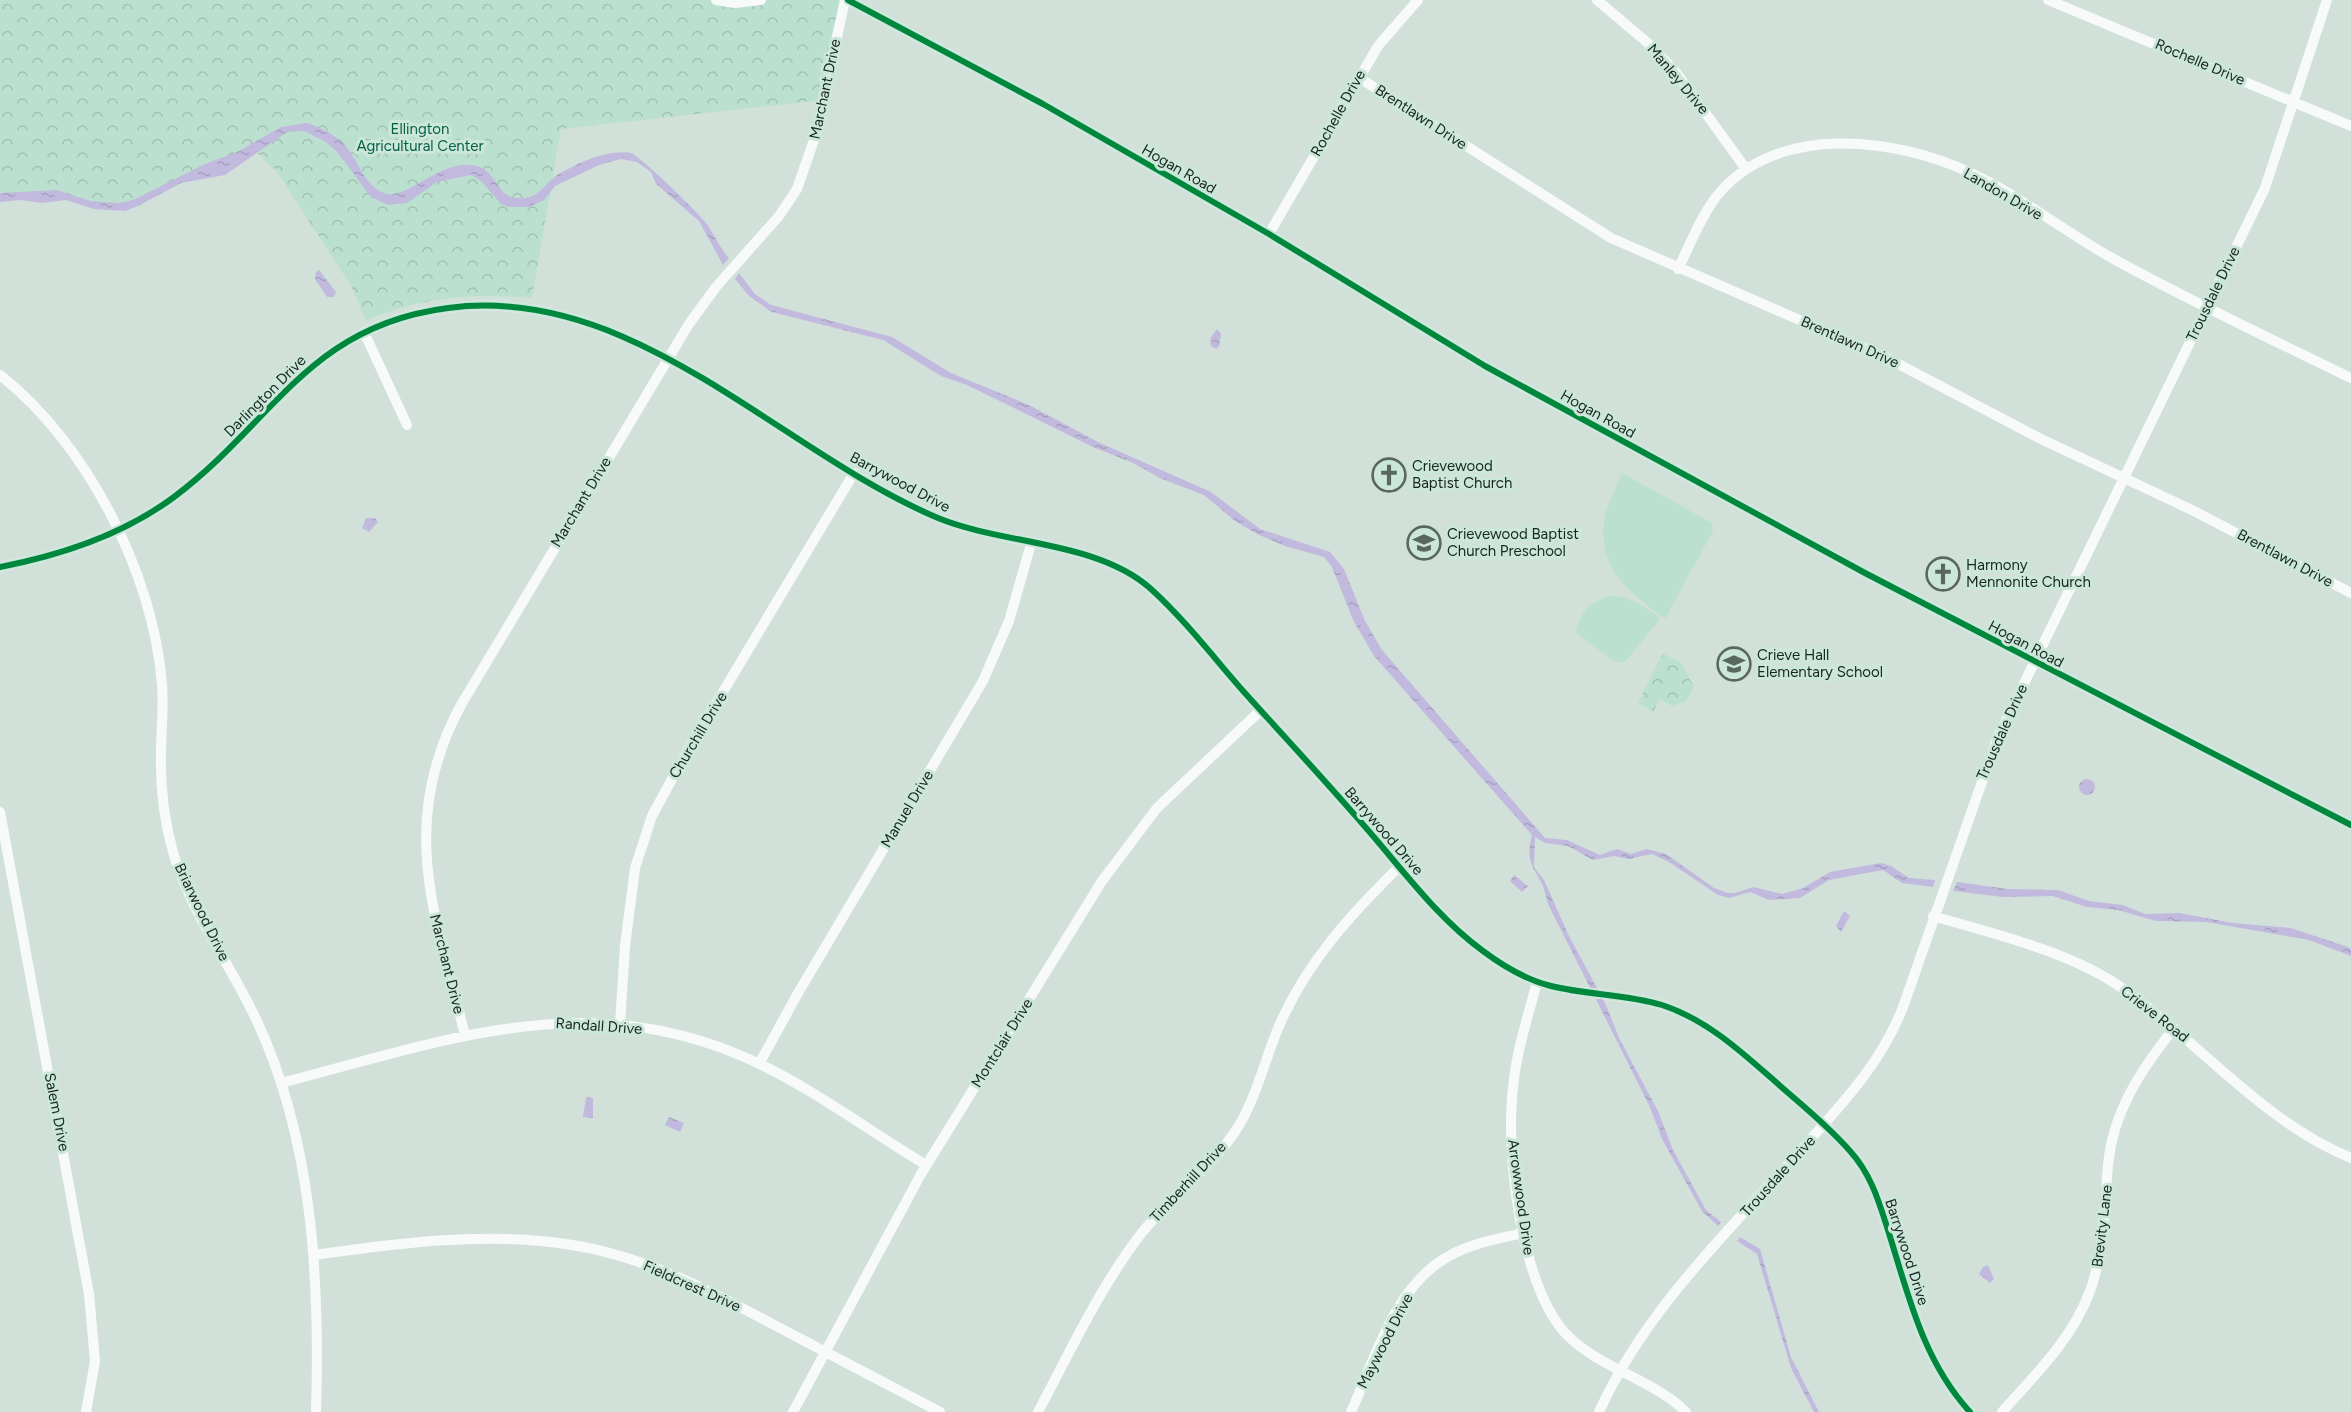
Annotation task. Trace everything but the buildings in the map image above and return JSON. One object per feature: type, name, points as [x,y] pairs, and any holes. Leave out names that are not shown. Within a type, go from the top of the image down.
[{"type":"street","points":[[716,0],[735,3],[761,0]]},
{"type":"street","name":"Hogan Road","points":[[846,0],[1043,104],[1269,234],[1485,366],[1833,556],[2351,825]]},
{"type":"street","name":"Marchant Drive","points":[[465,1035],[434,915],[426,864],[426,818],[436,761],[460,705],[666,359],[712,293],[779,216],[796,189],[815,137],[846,0]]},
{"type":"street","name":"Rochelle Drive","points":[[1269,234],[1358,77],[1384,37],[1418,0]]},
{"type":"street","name":"Manley Drive","points":[[1598,0],[1643,39],[1675,71],[1746,169]]},
{"type":"street","name":"Rochelle Drive","points":[[2048,0],[2351,126]]},
{"type":"street","name":"Trousdale Drive","points":[[1599,1412],[1620,1370],[1671,1295],[1824,1125],[1867,1075],[1887,1044],[1997,739],[2265,188],[2327,0]]},
{"type":"street","name":"Brentlawn Drive","points":[[1358,77],[1583,222],[1678,269],[1887,358],[2039,438],[2194,511],[2351,593]]},
{"type":"street","name":"Landon Drive","points":[[1678,269],[1716,198],[1746,169],[1760,160],[1786,151],[1817,145],[1882,148],[1935,159],[1987,181],[2079,240],[2206,307],[2351,378]]},
{"type":"street","name":"Darlington Drive","points":[[0,567],[60,553],[117,531],[180,492],[212,466],[296,379],[338,346],[364,332],[429,311],[494,306],[581,321],[627,339],[666,359]]},
{"type":"street","points":[[364,332],[407,425]]},
{"type":"street","name":"Barrywood Drive","points":[[666,359],[912,506],[947,522],[1091,557],[1135,576],[1172,610],[1463,936],[1493,958],[1538,982],[1666,1006],[1710,1028],[1824,1125],[1853,1153],[1869,1176],[1925,1343],[1948,1386],[1970,1412]]},
{"type":"street","name":"Briarwood Drive","points":[[0,375],[35,407],[63,438],[93,483],[117,531],[146,602],[157,644],[162,689],[162,789],[173,851],[193,900],[255,1017],[281,1083],[295,1133],[314,1255],[319,1352],[316,1412]]},
{"type":"street","name":"Churchill Drive","points":[[621,1024],[625,946],[635,868],[652,816],[685,755],[854,473]]},
{"type":"street","name":"Manuel Drive","points":[[759,1064],[804,983],[983,681],[1009,621],[1031,544]]},
{"type":"street","name":"Montclair Drive","points":[[793,1412],[926,1166],[1102,881],[1133,836],[1164,800],[1261,710]]},
{"type":"street","name":"Salem Drive","points":[[0,812],[89,1294],[95,1360],[86,1412]]},
{"type":"street","name":"Timberhill Drive","points":[[1038,1412],[1089,1315],[1131,1247],[1153,1220],[1207,1166],[1238,1127],[1257,1088],[1280,1024],[1317,956],[1351,915],[1399,867]]},
{"type":"street","name":"Crieve Road","points":[[1934,916],[2045,951],[2116,984],[2174,1028],[2284,1121],[2316,1142],[2351,1158]]},
{"type":"street","name":"Arrowwood Drive","points":[[1538,982],[1516,1065],[1512,1099],[1516,1184],[1523,1233],[1535,1283],[1550,1313],[1577,1344],[1669,1398],[1686,1412]]},
{"type":"street","name":"Randall Drive","points":[[281,1083],[465,1035],[538,1023],[621,1024],[691,1039],[759,1064],[926,1166]]},
{"type":"street","name":"Brevity Lane","points":[[2002,1412],[2063,1340],[2088,1298],[2101,1253],[2109,1165],[2116,1126],[2130,1090],[2174,1028]]},
{"type":"street","name":"Maywood Drive","points":[[1351,1412],[1394,1318],[1422,1277],[1446,1257],[1467,1247],[1523,1233]]},
{"type":"street","name":"Fieldcrest Drive","points":[[314,1255],[443,1240],[510,1239],[574,1245],[627,1258],[679,1276],[940,1412]]},
{"type":"green space","name":"Ellington Agricultural Center","points":[[0,0],[845,0],[823,100],[561,129],[532,298],[488,296],[448,298],[408,306],[366,320],[351,286],[277,172],[251,147],[131,204],[94,204],[60,195],[0,194]]},
{"type":"green space","points":[[1622,473],[1712,523],[1713,531],[1665,619],[1640,600],[1619,579],[1606,553],[1603,538],[1605,515]]},
{"type":"green space","points":[[1609,596],[1622,597],[1636,602],[1660,619],[1625,662],[1615,662],[1576,633],[1586,609]]},
{"type":"green space","points":[[1663,653],[1681,663],[1694,687],[1685,702],[1672,706],[1660,699],[1653,712],[1638,703]]},
{"type":"water","points":[[307,123],[326,131],[343,143],[373,186],[387,194],[402,192],[448,169],[472,165],[482,168],[489,174],[505,194],[525,198],[539,192],[557,175],[584,161],[611,153],[631,153],[657,174],[702,218],[729,258],[723,265],[699,221],[656,184],[651,172],[637,162],[621,159],[599,165],[555,186],[544,200],[529,207],[508,207],[501,204],[481,181],[471,175],[437,182],[407,203],[388,205],[371,197],[338,153],[326,142],[304,131],[287,132],[225,175],[181,183],[125,211],[94,209],[66,200],[42,203],[21,200],[0,202],[0,193],[57,190],[90,201],[119,203],[133,200],[205,164],[237,152],[281,127]]},
{"type":"water","points":[[319,270],[336,292],[334,297],[327,297],[315,279],[316,272]]},
{"type":"water","points":[[739,273],[755,294],[771,305],[892,337],[951,373],[1029,405],[1098,442],[1211,492],[1260,529],[1330,552],[1344,569],[1365,621],[1382,650],[1545,838],[1567,840],[1600,855],[1617,849],[1631,854],[1647,849],[1666,854],[1714,888],[1728,893],[1753,887],[1782,894],[1803,888],[1830,872],[1881,863],[1891,866],[1909,878],[1935,880],[1933,887],[1902,883],[1883,870],[1829,880],[1800,898],[1769,900],[1750,892],[1729,898],[1718,895],[1669,862],[1652,854],[1629,859],[1614,856],[1593,860],[1568,846],[1545,843],[1535,837],[1534,867],[1544,880],[1568,934],[1605,1003],[1620,1040],[1658,1111],[1673,1150],[1706,1210],[1721,1222],[1718,1226],[1702,1211],[1663,1141],[1649,1105],[1549,906],[1543,886],[1531,861],[1529,850],[1532,835],[1374,656],[1353,620],[1332,567],[1324,557],[1285,546],[1257,534],[1235,521],[1204,495],[1162,479],[1131,462],[1095,448],[967,385],[941,376],[883,340],[772,312],[749,296],[735,279]]},
{"type":"water","points":[[1217,329],[1221,334],[1219,346],[1216,349],[1211,346],[1210,339]]},
{"type":"water","points":[[366,518],[375,518],[378,522],[369,532],[362,528]]},
{"type":"water","points":[[2087,779],[2093,781],[2095,787],[2093,793],[2087,795],[2081,793],[2079,787],[2081,781]]},
{"type":"water","points":[[1514,875],[1528,886],[1522,892],[1510,881]]},
{"type":"water","points":[[1957,882],[2008,889],[2058,890],[2089,901],[2123,905],[2145,914],[2179,913],[2233,923],[2291,928],[2348,947],[2351,949],[2351,956],[2309,940],[2206,922],[2156,921],[2118,910],[2087,907],[2053,896],[2003,897],[1953,891]]},
{"type":"water","points":[[1844,911],[1850,916],[1841,932],[1836,926]]},
{"type":"water","points":[[586,1097],[593,1098],[593,1118],[583,1117]]},
{"type":"water","points":[[669,1117],[684,1123],[680,1132],[665,1125]]},
{"type":"water","points":[[1740,1237],[1760,1249],[1791,1357],[1819,1412],[1814,1412],[1791,1368],[1757,1254],[1737,1241]]},
{"type":"water","points":[[1988,1265],[1994,1279],[1990,1283],[1979,1274],[1983,1267]]},
{"type":"cycle path","points":[[848,0],[1043,104],[1269,234],[1485,366],[1865,573],[2351,825]]},
{"type":"cycle path","points":[[0,567],[69,550],[91,542],[113,533],[154,510],[174,497],[209,468],[296,381],[326,356],[360,335],[400,318],[448,308],[516,307],[581,321],[643,346],[703,378],[879,489],[938,518],[964,527],[1078,553],[1105,561],[1129,573],[1151,589],[1176,613],[1428,900],[1468,940],[1507,967],[1542,983],[1565,989],[1648,1001],[1680,1012],[1713,1031],[1743,1054],[1827,1127],[1864,1169],[1878,1199],[1910,1302],[1929,1349],[1940,1371],[1970,1412]]},
{"type":"place","name":"Crievewood Baptist Church","points":[[1389,475]]},
{"type":"place","name":"Crievewood Baptist Church Preschool","points":[[1424,543]]},
{"type":"place","name":"Harmony Mennonite Church","points":[[1943,574]]},
{"type":"place","name":"Crieve Hall Elementary School","points":[[1734,664]]}]
